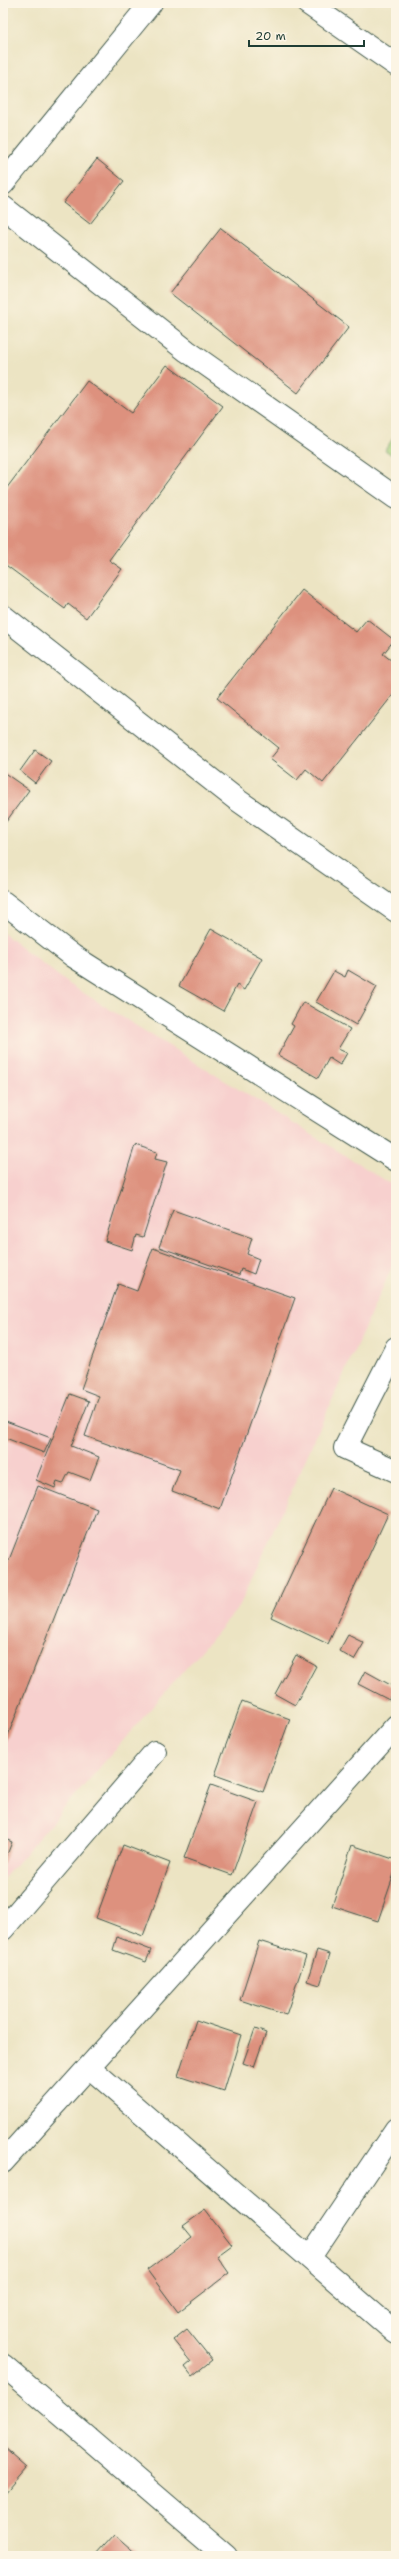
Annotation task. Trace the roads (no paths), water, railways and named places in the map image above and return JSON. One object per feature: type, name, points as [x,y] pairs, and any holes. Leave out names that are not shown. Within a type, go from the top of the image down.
[{"type":"street","points":[[3,184],[151,3]]},
{"type":"street","points":[[307,3],[396,65]]},
{"type":"street","points":[[3,207],[187,351],[396,498]]},
{"type":"street","points":[[3,616],[236,799],[396,911]]},
{"type":"street","points":[[3,902],[73,956],[396,1160]]},
{"type":"street","points":[[396,1348],[345,1448],[396,1471]]},
{"type":"street","points":[[3,2162],[396,1726]]},
{"type":"street","points":[[3,1929],[156,1752]]},
{"type":"street","points":[[89,2066],[396,2333]]},
{"type":"street","points":[[310,2257],[396,2129]]},
{"type":"street","points":[[3,2366],[226,2556]]}]
